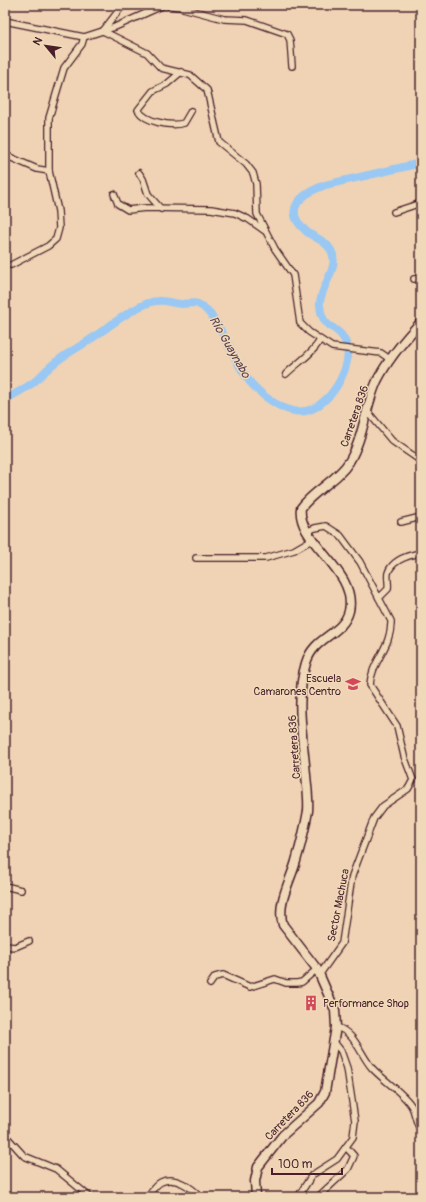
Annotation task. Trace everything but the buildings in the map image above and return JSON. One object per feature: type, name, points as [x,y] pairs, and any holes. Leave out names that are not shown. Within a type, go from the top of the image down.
[{"type":"street","points":[[103,31],[123,5]]},
{"type":"street","points":[[5,21],[84,37],[103,31],[164,5],[179,7],[224,19],[247,20],[287,34],[290,40],[292,66]]},
{"type":"street","points":[[103,31],[147,53],[160,68],[190,75],[207,90],[219,142],[246,164],[252,173],[256,184],[257,214],[293,275],[300,323],[320,340],[332,347],[383,354],[392,360]]},
{"type":"street","points":[[11,265],[48,246],[56,239],[59,228],[58,211],[49,171],[49,118],[53,100],[64,68],[82,44],[84,37]]},
{"type":"street","points":[[181,72],[167,84],[153,91],[138,110],[141,115],[175,126],[184,123],[191,111]]},
{"type":"street","points":[[5,155],[37,169],[49,171]]},
{"type":"street","points":[[139,173],[143,179],[148,194],[161,209]]},
{"type":"street","points":[[114,194],[118,204],[128,210],[146,208],[211,209],[235,213],[248,219],[267,233]]},
{"type":"street","points":[[394,212],[421,203]]},
{"type":"street","points":[[414,279],[421,278]]},
{"type":"street","name":"Carretera 836","points":[[256,1197],[254,1181],[258,1167],[283,1135],[323,1097],[336,1027],[335,1010],[318,972],[283,925],[281,912],[296,860],[308,808],[302,722],[302,693],[305,664],[314,646],[345,620],[350,602],[350,593],[344,580],[308,531],[301,518],[301,508],[347,464],[362,431],[378,381],[405,338],[421,322]]},
{"type":"street","points":[[286,374],[302,359],[310,354],[320,340]]},
{"type":"street","points":[[368,412],[392,441],[421,461]]},
{"type":"street","points":[[401,522],[421,517]]},
{"type":"street","name":"Sector Machuca","points":[[308,531],[326,526],[340,534],[360,562],[391,621],[391,628],[385,649],[372,672],[370,685],[397,726],[404,756],[413,780],[408,789],[383,806],[374,818],[352,876],[342,943],[318,972]]},
{"type":"street","points":[[196,558],[266,558],[294,550],[313,539]]},
{"type":"street","points":[[379,598],[388,590],[388,573],[393,565],[404,557],[421,553]]},
{"type":"street","points":[[5,886],[21,890]]},
{"type":"street","points":[[5,946],[15,947],[29,941]]},
{"type":"street","points":[[210,984],[215,977],[223,974],[250,986],[274,979],[292,984],[302,982],[318,972]]},
{"type":"street","points":[[336,1027],[344,1029],[350,1034],[366,1061],[376,1073],[412,1106],[416,1124],[421,1130]]},
{"type":"street","points":[[298,1197],[312,1175],[337,1159],[353,1137],[355,1121],[347,1068],[341,1051],[334,1042]]},
{"type":"street","points":[[5,1135],[24,1156],[56,1168],[90,1197]]},
{"type":"street","points":[[318,1197],[352,1165],[354,1156],[346,1147]]},
{"type":"street","points":[[147,1197],[161,1182],[168,1181],[185,1184],[201,1197]]},
{"type":"waterway","name":"Río Guaynabo","points":[[5,400],[31,385],[60,358],[91,339],[123,316],[151,302],[161,301],[179,304],[196,303],[205,309],[219,327],[244,374],[253,386],[269,400],[288,410],[299,412],[315,408],[330,395],[340,380],[347,363],[348,354],[347,346],[341,334],[326,323],[321,313],[321,298],[332,271],[333,257],[331,250],[326,244],[307,232],[299,224],[295,216],[297,203],[309,193],[325,185],[421,163]]},
{"type":"place","name":"Escuela Camarones Centro","points":[[353,684]]},
{"type":"place","name":"Performance Shop","points":[[311,1003]]}]
